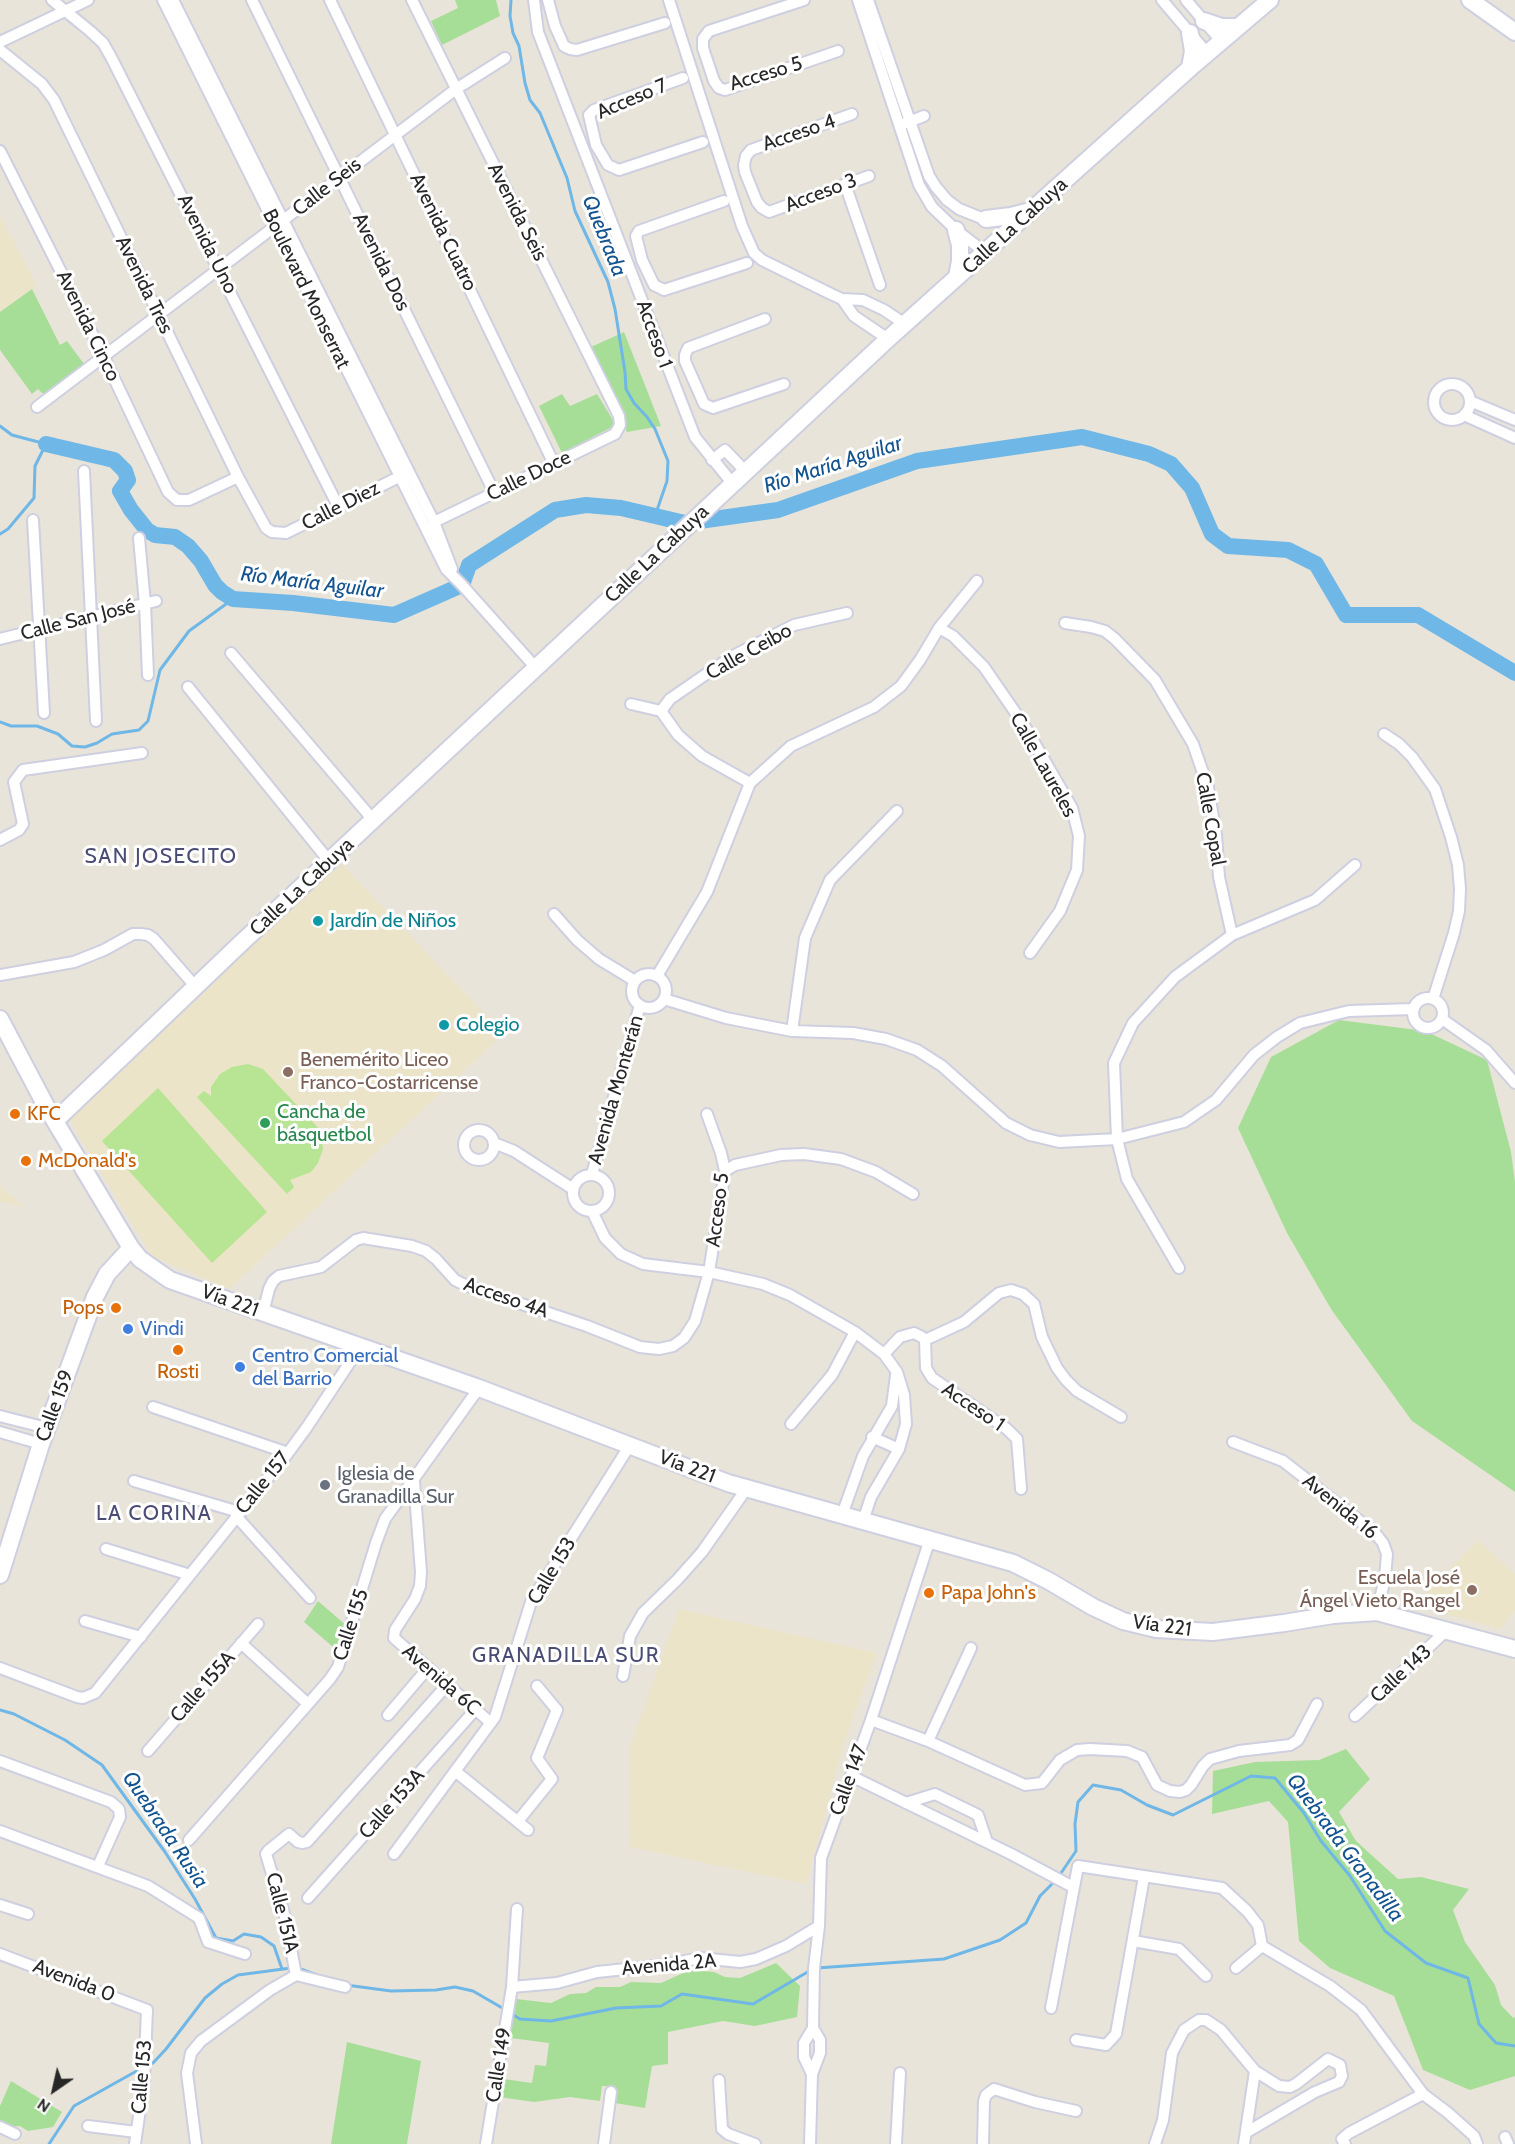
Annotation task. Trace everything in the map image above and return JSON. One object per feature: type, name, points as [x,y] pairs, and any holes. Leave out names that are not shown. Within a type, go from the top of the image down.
[{"type":"street","name":"Avenida Uno","points":[[52,0],[90,31],[107,50],[220,269],[338,506]]},
{"type":"street","points":[[0,42],[88,0]]},
{"type":"street","name":"Boulevard Monserrat","points":[[163,0],[280,224]]},
{"type":"street","name":"Boulevard Monserrat","points":[[173,0],[280,224],[404,474],[446,569],[536,668]]},
{"type":"street","name":"Avenida Dos","points":[[252,0],[494,492]]},
{"type":"street","name":"Avenida Cuatro","points":[[330,0],[554,464]]},
{"type":"street","name":"Acceso 1","points":[[534,0],[538,32],[695,437],[733,484]]},
{"type":"street","points":[[548,0],[555,26],[564,46],[570,49],[576,50],[665,22]]},
{"type":"street","points":[[669,0],[728,197],[754,253],[762,260],[842,299],[863,300],[905,324]]},
{"type":"street","points":[[691,69],[708,64],[703,39],[709,31],[804,0]]},
{"type":"street","points":[[858,0],[904,123],[936,188],[959,209],[986,219],[1006,234]]},
{"type":"street","points":[[868,0],[920,184],[932,207],[956,230],[986,253]]},
{"type":"street","points":[[1162,0],[1207,53]]},
{"type":"street","points":[[1186,0],[1221,41]]},
{"type":"street","name":"Calle La Cabuya","points":[[55,1121],[195,986],[888,339],[1190,68],[1270,0]]},
{"type":"street","points":[[1470,0],[1515,32]]},
{"type":"street","name":"Avenida Seis","points":[[416,1],[456,89],[619,416],[620,425]]},
{"type":"street","points":[[1204,21],[1222,27],[1238,27]]},
{"type":"street","points":[[538,32],[555,26]]},
{"type":"street","points":[[1190,33],[1193,51],[1190,68]]},
{"type":"street","name":"Avenida Tres","points":[[0,50],[42,84],[54,100],[238,477],[262,523],[272,532]]},
{"type":"street","name":"Acceso 5","points":[[708,64],[714,81],[719,88],[725,90],[838,51]]},
{"type":"street","name":"Calle Seis","points":[[37,407],[456,89],[505,58]]},
{"type":"street","name":"Acceso 7","points":[[684,78],[594,110],[589,115],[596,145],[608,165],[619,170],[703,142]]},
{"type":"street","name":"Acceso 4","points":[[751,187],[744,165],[746,156],[751,150],[852,114]]},
{"type":"street","points":[[904,123],[924,116]]},
{"type":"street","points":[[583,150],[596,145]]},
{"type":"street","name":"Avenida Cinco","points":[[0,151],[104,357],[168,492],[177,500],[189,501],[238,477]]},
{"type":"street","name":"Acceso 3","points":[[751,187],[757,202],[769,212],[869,176]]},
{"type":"street","points":[[845,184],[880,285]]},
{"type":"street","points":[[747,263],[664,290],[654,285],[642,260],[636,236],[639,231],[751,187]]},
{"type":"street","points":[[986,219],[1033,210]]},
{"type":"street","points":[[956,230],[960,245],[957,277]]},
{"type":"street","points":[[629,264],[642,260]]},
{"type":"street","points":[[842,299],[854,316],[888,339]]},
{"type":"street","points":[[765,319],[688,348],[685,360],[704,404],[714,408],[784,384]]},
{"type":"street","points":[[673,383],[693,377]]},
{"type":"street","points":[[1456,384],[1466,390],[1470,401],[1464,415],[1454,420],[1442,417],[1433,403],[1436,392],[1445,385],[1456,384]]},
{"type":"street","points":[[1470,401],[1515,420]]},
{"type":"street","points":[[1464,415],[1515,438]]},
{"type":"street","name":"Calle Doce","points":[[434,522],[615,434],[620,425]]},
{"type":"street","points":[[712,460],[724,450],[746,472]]},
{"type":"street","points":[[84,471],[96,721]]},
{"type":"street","name":"Boulevard Monserrat","points":[[404,474],[434,522],[453,575]]},
{"type":"street","name":"Calle Diez","points":[[272,532],[286,533],[404,474]]},
{"type":"street","points":[[33,520],[44,713]]},
{"type":"street","points":[[139,538],[151,602],[148,675]]},
{"type":"street","points":[[657,976],[707,892],[750,783],[791,746],[874,707],[901,686],[939,628],[976,581]]},
{"type":"street","name":"Calle San José","points":[[0,639],[151,602]]},
{"type":"street","name":"Calle Ceibo","points":[[661,711],[670,699],[731,657],[794,626],[847,613]]},
{"type":"street","name":"Calle Copal","points":[[1065,623],[1098,629],[1115,639],[1155,680],[1193,744],[1208,787],[1216,835],[1219,877],[1232,935]]},
{"type":"street","name":"Calle Laureles","points":[[939,628],[953,636],[984,668],[1024,725],[1072,808],[1079,836],[1077,870],[1060,911],[1030,953]]},
{"type":"street","points":[[231,653],[374,821]]},
{"type":"street","points":[[188,687],[329,861]]},
{"type":"street","points":[[631,704],[661,711],[678,735],[702,756],[750,783]]},
{"type":"street","points":[[1384,734],[1412,757],[1435,789],[1458,865],[1461,889],[1459,912],[1433,999]]},
{"type":"street","points":[[0,840],[20,830],[23,824],[14,782],[23,770],[142,753]]},
{"type":"street","points":[[792,1031],[805,938],[831,880],[897,811]]},
{"type":"street","points":[[1179,1268],[1127,1179],[1117,1139],[1114,1063],[1133,1023],[1175,977],[1232,935],[1315,900],[1355,865]]},
{"type":"street","points":[[554,914],[598,959],[635,981]]},
{"type":"street","points":[[0,975],[74,962],[104,950],[133,934],[141,934],[154,939],[195,986]]},
{"type":"street","points":[[643,975],[657,976],[665,984],[664,999],[656,1007],[640,1005],[636,1002],[632,992],[635,981],[643,975]]},
{"type":"street","points":[[664,999],[726,1018],[792,1031],[853,1033],[886,1039],[917,1050],[942,1066],[1006,1123],[1030,1135],[1059,1142],[1117,1139],[1184,1122],[1216,1100],[1254,1055],[1300,1023],[1349,1011],[1414,1010]]},
{"type":"street","points":[[1433,999],[1441,1005],[1442,1019],[1440,1023],[1431,1028],[1421,1026],[1414,1019],[1414,1010],[1419,1001],[1433,999]]},
{"type":"street","name":"Avenida Monterán","points":[[592,1174],[640,1005]]},
{"type":"street","name":"Vía 221","points":[[0,1019],[55,1121],[131,1248],[140,1259],[170,1280],[478,1388],[677,1464],[747,1488],[1013,1563],[1123,1621],[1156,1629],[1213,1632],[1333,1615],[1377,1612],[1515,1649]]},
{"type":"street","points":[[1442,1019],[1486,1050],[1515,1083]]},
{"type":"street","name":"Acceso 5","points":[[707,1114],[725,1171],[709,1272]]},
{"type":"street","points":[[494,1143],[514,1151],[573,1189]]},
{"type":"street","points":[[725,1171],[735,1165],[782,1155],[804,1154],[841,1159],[876,1172],[913,1194]]},
{"type":"street","points":[[592,1174],[603,1179],[607,1184],[609,1196],[603,1207],[592,1211],[577,1205],[573,1189],[582,1177],[592,1174]]},
{"type":"street","points":[[592,1211],[605,1238],[621,1254],[643,1264],[745,1279],[790,1295],[855,1332],[884,1354],[897,1372],[904,1395],[906,1424],[899,1449],[871,1497],[863,1521]]},
{"type":"street","name":"Acceso 4A","points":[[262,1313],[269,1289],[279,1276],[321,1267],[356,1240],[363,1238],[412,1246],[426,1251],[455,1280],[465,1285],[587,1326],[640,1347],[659,1349],[673,1346],[684,1338],[695,1321],[709,1272]]},
{"type":"street","name":"Calle 159","points":[[0,1575],[44,1436],[95,1297],[107,1274],[131,1248]]},
{"type":"street","points":[[884,1354],[900,1337],[914,1333],[926,1340],[964,1322],[999,1293],[1011,1290],[1023,1294],[1034,1304],[1046,1345],[1057,1368],[1066,1380],[1077,1391],[1121,1417]]},
{"type":"street","points":[[791,1424],[832,1375],[855,1332]]},
{"type":"street","name":"Acceso 1","points":[[926,1340],[926,1368],[932,1378],[1007,1429],[1017,1439],[1021,1489]]},
{"type":"street","name":"Calle 157","points":[[0,1668],[77,1697],[89,1696],[100,1688],[288,1453],[360,1347]]},
{"type":"street","points":[[842,1515],[863,1456],[892,1406],[897,1372]]},
{"type":"street","name":"Calle 155","points":[[189,1840],[338,1667],[386,1519],[478,1388]]},
{"type":"street","points":[[153,1407],[288,1453]]},
{"type":"street","points":[[0,1416],[44,1436]]},
{"type":"street","points":[[0,1432],[44,1436]]},
{"type":"street","points":[[872,1437],[899,1449]]},
{"type":"street","name":"Avenida 16","points":[[1233,1442],[1283,1461],[1375,1533],[1383,1543],[1386,1554],[1385,1578],[1377,1612]]},
{"type":"street","name":"Calle 153","points":[[394,1854],[499,1710],[533,1598],[630,1445]]},
{"type":"street","points":[[134,1481],[238,1514],[310,1598]]},
{"type":"street","name":"Avenida 6C","points":[[414,1481],[420,1586],[394,1634],[395,1641],[491,1723]]},
{"type":"street","points":[[623,1676],[630,1635],[643,1613],[702,1552],[747,1488]]},
{"type":"street","name":"Calle 147","points":[[813,2028],[814,1968],[819,1926],[821,1858],[871,1720],[930,1539]]},
{"type":"street","points":[[106,1549],[190,1575]]},
{"type":"street","points":[[85,1621],[141,1637]]},
{"type":"street","name":"Calle 155A","points":[[148,1750],[258,1624]]},
{"type":"street","name":"Calle 143","points":[[1356,1716],[1446,1631]]},
{"type":"street","points":[[241,1643],[308,1704]]},
{"type":"street","points":[[928,1741],[972,1648]]},
{"type":"street","points":[[388,1715],[428,1668]]},
{"type":"street","name":"Calle 151A","points":[[196,2144],[187,2073],[191,2053],[201,2041],[270,1990],[296,1975],[285,1917],[266,1854],[289,1834],[298,1842],[307,1842],[447,1685]]},
{"type":"street","points":[[518,1821],[552,1779],[537,1758],[557,1710],[537,1686]]},
{"type":"street","points":[[871,1720],[928,1741],[1018,1783],[1032,1785],[1042,1783],[1060,1760],[1077,1750],[1127,1750],[1142,1757],[1157,1785],[1170,1791],[1180,1792],[1191,1785],[1210,1759],[1239,1751],[1290,1745],[1298,1740],[1317,1704]]},
{"type":"street","name":"Calle 153A","points":[[308,1898],[475,1710]]},
{"type":"street","points":[[0,1761],[111,1802],[119,1809],[120,1817],[98,1866]]},
{"type":"street","points":[[455,1771],[528,1830]]},
{"type":"street","points":[[851,1776],[1073,1887]]},
{"type":"street","points":[[906,1803],[935,1794],[978,1815],[987,1842]]},
{"type":"street","points":[[0,1831],[153,1888],[199,1918],[208,1942],[244,1954]]},
{"type":"street","points":[[1051,2008],[1078,1866],[1222,1888],[1247,1911],[1258,1925],[1262,1946],[1330,1986],[1361,2010],[1423,2094],[1474,2136],[1477,2144]]},
{"type":"street","points":[[1076,2040],[1106,2044],[1116,2034],[1144,1877]]},
{"type":"street","points":[[0,1905],[28,1914]]},
{"type":"street","name":"Calle 149","points":[[486,2144],[512,1987],[517,1910]]},
{"type":"street","name":"Avenida 2A","points":[[512,1987],[557,1983],[597,1972],[664,1965],[700,1958],[740,1962],[756,1959],[786,1946],[819,1926]]},
{"type":"street","points":[[1133,1941],[1179,1949],[1206,1976]]},
{"type":"street","points":[[1236,1968],[1262,1946]]},
{"type":"street","name":"Avenida 0","points":[[0,1954],[147,2010]]},
{"type":"street","points":[[296,1975],[345,1987]]},
{"type":"street","name":"Calle 153","points":[[135,2144],[144,2081],[147,2010]]},
{"type":"street","points":[[1155,2144],[1163,2120],[1172,2053],[1184,2030],[1199,2019],[1206,2020],[1221,2030],[1255,2071],[1279,2086],[1290,2087],[1330,2059],[1340,2065],[1342,2076],[1336,2084],[1315,2092],[1247,2132]]},
{"type":"street","points":[[810,2144],[812,2074],[820,2053],[820,2040],[813,2028],[804,2043],[804,2057],[812,2074]]},
{"type":"street","points":[[1244,2144],[1255,2071]]},
{"type":"street","points":[[896,2144],[900,2073]]},
{"type":"street","points":[[719,2080],[722,2128],[728,2133],[755,2144]]},
{"type":"street","points":[[983,2144],[984,2101],[986,2095],[994,2089],[1076,2111]]},
{"type":"street","points":[[604,2144],[611,2092]]},
{"type":"street","points":[[1345,2144],[1342,2139],[1349,2133],[1423,2094]]},
{"type":"street","points":[[88,2126],[136,2132]]},
{"type":"street","points":[[0,2127],[15,2134]]},
{"type":"shaded area","points":[[0,215],[37,286],[0,312]]},
{"type":"shaded area","name":"Benemérito Liceo Franco-Costarricense","points":[[338,860],[504,1034],[229,1289],[152,1256],[73,1126],[71,1116]]},
{"type":"shaded area","points":[[0,1186],[26,1208],[0,1201]]},
{"type":"shaded area","name":"Escuela José Ángel Vieto Rangel","points":[[1478,1540],[1515,1575],[1515,1611],[1500,1629],[1414,1605]]},
{"type":"shaded area","points":[[679,1609],[877,1653],[843,1746],[806,1884],[630,1847],[629,1750]]},
{"type":"green space","points":[[455,0],[496,0],[500,16],[442,45],[431,21],[458,8]]},
{"type":"green space","points":[[32,289],[60,345],[67,341],[84,364],[46,393],[38,389],[32,394],[0,350],[0,312]]},
{"type":"green space","points":[[624,332],[661,426],[627,432],[591,347]]},
{"type":"green space","points":[[562,394],[570,406],[597,394],[616,425],[562,453],[539,406]]},
{"type":"green space","points":[[1339,1020],[1425,1031],[1487,1060],[1511,1152],[1515,1182],[1515,1492],[1412,1421],[1331,1309],[1287,1233],[1238,1128],[1271,1057]]},
{"type":"green space","points":[[248,1064],[263,1069],[321,1131],[323,1149],[318,1163],[311,1172],[290,1180],[294,1187],[287,1194],[197,1097],[204,1091],[211,1096],[211,1087],[220,1074],[232,1067]]},
{"type":"green space","points":[[158,1088],[267,1212],[212,1263],[102,1141]]},
{"type":"green space","points":[[318,1601],[348,1627],[340,1653],[304,1622]]},
{"type":"green space","points":[[1346,1749],[1370,1779],[1339,1812],[1356,1841],[1398,1879],[1421,1877],[1469,1889],[1453,1910],[1465,1942],[1495,1985],[1501,2005],[1513,2018],[1515,2017],[1515,2076],[1470,2090],[1423,2070],[1394,1996],[1330,1968],[1299,1941],[1288,1822],[1269,1801],[1212,1814],[1213,1771],[1255,1762],[1319,1760]]},
{"type":"green space","points":[[776,1963],[800,1986],[797,2017],[755,2026],[723,2021],[668,2032],[668,2064],[652,2066],[645,2108],[615,2103],[616,2087],[602,2086],[600,2101],[570,2097],[534,2102],[499,2097],[504,2079],[532,2083],[535,2065],[546,2066],[549,2043],[510,2038],[516,1999],[551,2003],[570,1994],[586,1993],[596,1987],[620,1987],[631,1982],[661,1983],[690,1970],[714,1972],[725,1977],[740,1978]]},
{"type":"green space","points":[[347,2042],[421,2061],[407,2144],[331,2144]]},
{"type":"green space","points":[[11,2081],[62,2112],[53,2127],[28,2131],[20,2126],[10,2127],[0,2122],[0,2106]]},
{"type":"waterway","name":"Quebrada","points":[[511,0],[510,16],[513,33],[519,46],[530,100],[540,113],[567,178],[575,211],[608,282],[615,309],[626,389],[655,429],[668,461],[667,481],[655,516]]},
{"type":"waterway","points":[[0,426],[12,435],[46,444],[35,466],[34,498],[8,529],[0,534]]},
{"type":"waterway","name":"Río María Aguilar","points":[[46,444],[114,460],[125,471],[128,480],[120,491],[147,530],[155,535],[175,537],[188,546],[201,561],[215,585],[233,599],[293,603],[394,615],[462,585],[469,565],[555,510],[586,505],[621,508],[685,523],[778,510],[917,461],[1082,437],[1149,454],[1171,464],[1192,488],[1212,534],[1228,546],[1288,550],[1316,564],[1346,615],[1418,615],[1515,673]]},
{"type":"waterway","points":[[0,722],[11,726],[37,726],[58,734],[72,746],[85,747],[112,734],[139,730],[148,721],[160,670],[189,631],[233,599]]},
{"type":"waterway","name":"Quebrada Rusia","points":[[0,1710],[14,1714],[65,1740],[102,1765],[165,1852],[195,1899],[216,1938],[233,1941],[244,1934],[261,1937],[274,1946],[282,1969]]},
{"type":"waterway","name":"Quebrada Granadilla","points":[[1059,1876],[1076,1851],[1075,1824],[1078,1802],[1093,1785],[1121,1790],[1147,1805],[1173,1815],[1251,1776],[1275,1778],[1350,1876],[1385,1931],[1426,1963],[1468,1978],[1479,2024],[1496,2043],[1515,2046]]},
{"type":"waterway","name":"Quebrada Granadilla","points":[[817,1968],[944,1959],[1000,1940],[1026,1923],[1040,1896],[1055,1881]]},
{"type":"waterway","name":"Quebrada Granadilla","points":[[149,2065],[166,2049],[205,1998],[222,1984],[238,1975],[291,1968]]},
{"type":"waterway","name":"Quebrada Granadilla","points":[[298,1968],[314,1974]]},
{"type":"waterway","name":"Quebrada Granadilla","points":[[510,2013],[520,2019],[551,2021],[616,2008],[661,2006],[682,1994],[753,2004],[811,1970]]},
{"type":"waterway","name":"Quebrada Granadilla","points":[[346,1985],[391,1991],[436,1990],[455,1987],[473,1991],[504,2009]]},
{"type":"waterway","name":"Quebrada Granadilla","points":[[49,2144],[74,2106],[142,2068]]},
{"type":"place","name":"Jardín de Niños","points":[[318,921]]},
{"type":"place","name":"Colegio","points":[[444,1025]]},
{"type":"place","name":"Benemérito Liceo Franco-Costarricense","points":[[288,1072]]},
{"type":"place","name":"KFC","points":[[15,1114]]},
{"type":"place","name":"Cancha de básquetbol","points":[[265,1123]]},
{"type":"place","name":"McDonald's","points":[[26,1161]]},
{"type":"place","name":"Pops","points":[[116,1308]]},
{"type":"place","name":"Vindi","points":[[128,1329]]},
{"type":"place","name":"Rosti","points":[[178,1350]]},
{"type":"place","name":"Centro Comercial del Barrio","points":[[240,1367]]},
{"type":"place","name":"Iglesia de Granadilla Sur","points":[[325,1485]]},
{"type":"place","name":"Escuela José Ángel Vieto Rangel","points":[[1472,1590]]},
{"type":"place","name":"Papa John's","points":[[929,1593]]},
{"type":"district","name":"SAN JOSECITO","points":[[161,857]]},
{"type":"district","name":"LA CORINA","points":[[154,1514]]},
{"type":"district","name":"GRANADILLA SUR","points":[[566,1656]]}]
